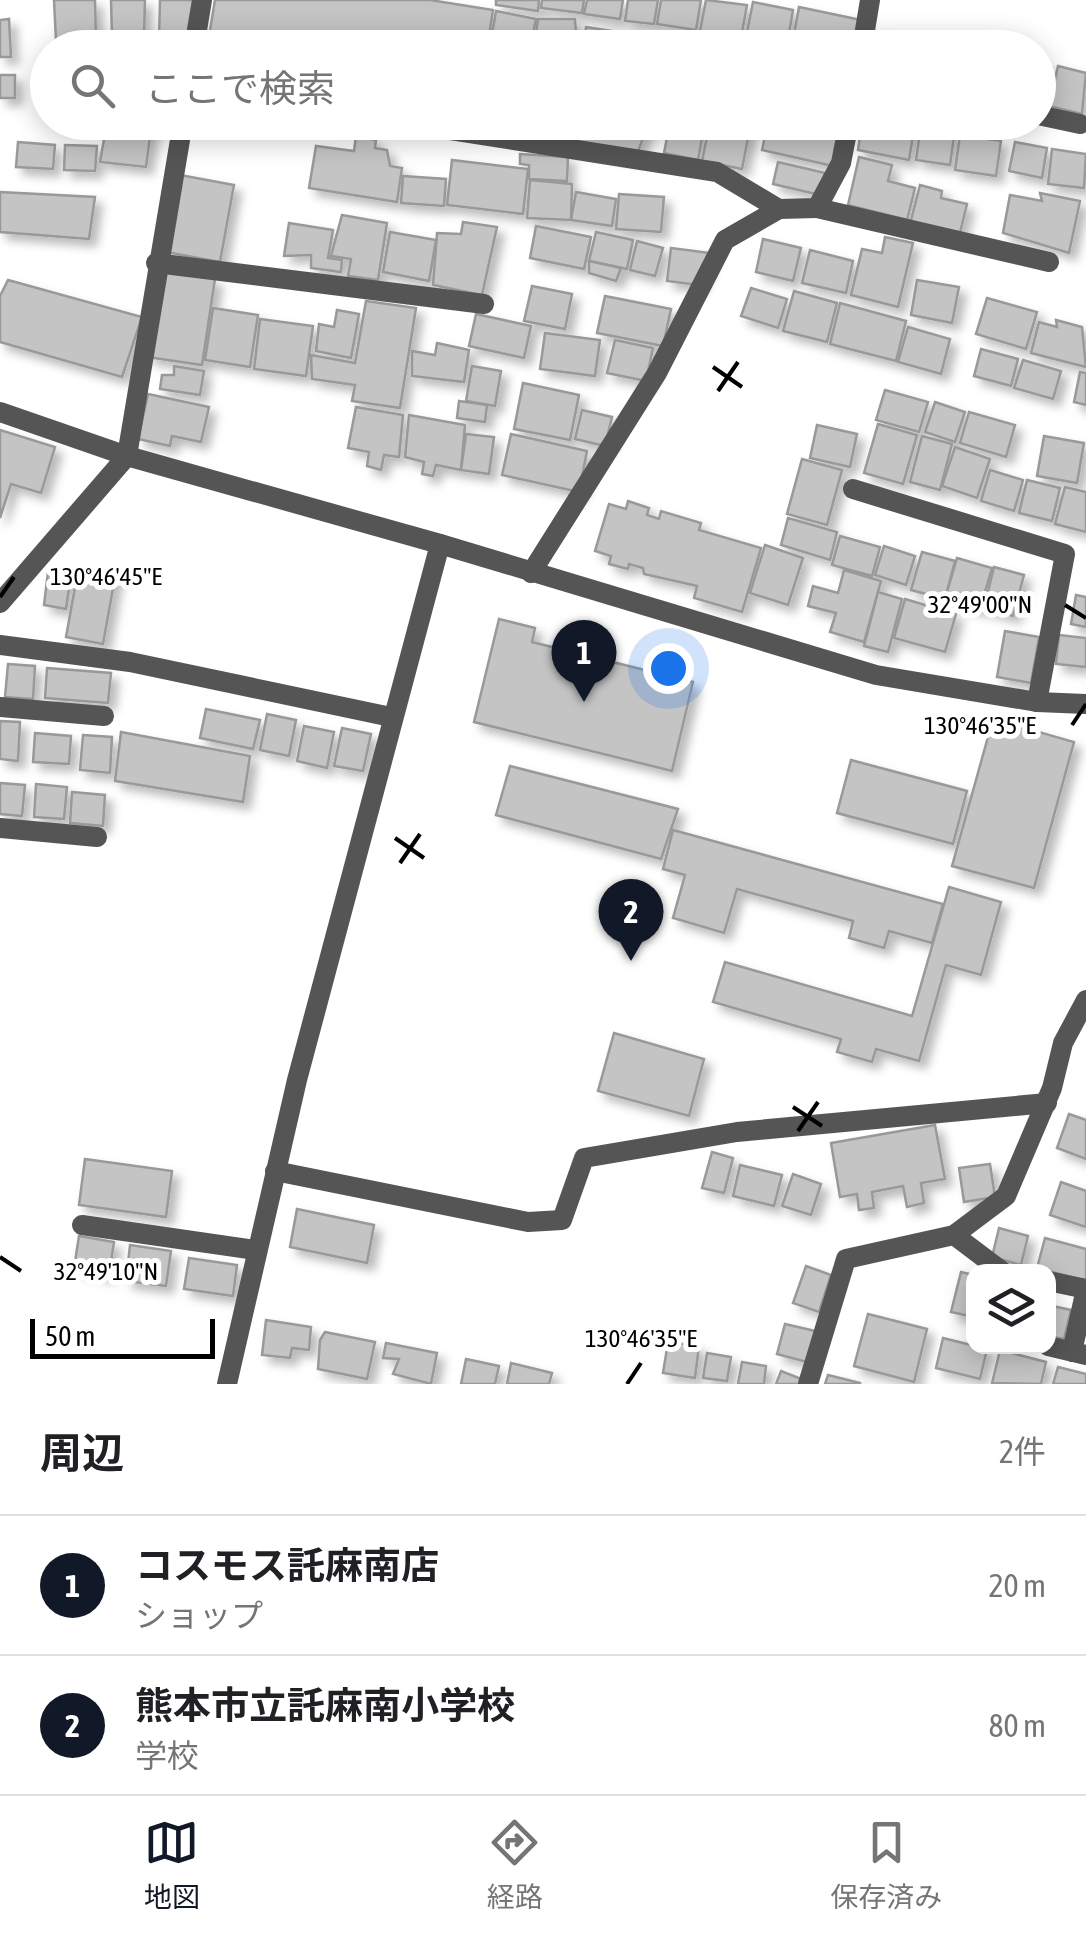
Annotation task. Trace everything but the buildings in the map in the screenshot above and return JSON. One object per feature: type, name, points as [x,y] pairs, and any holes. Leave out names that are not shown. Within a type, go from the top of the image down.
[{"type":"street","points":[[197,30],[202,0]]},
{"type":"street","points":[[865,30],[870,0]]},
{"type":"street","points":[[1056,119],[1080,124]]},
{"type":"street","points":[[0,603],[127,456],[156,263],[180,140]]},
{"type":"street","points":[[513,140],[717,172],[779,209]]},
{"type":"street","points":[[817,208],[841,163],[845,140]]},
{"type":"street","points":[[531,572],[657,373],[725,240],[779,209],[817,208],[1049,262]]},
{"type":"street","points":[[156,263],[484,304]]},
{"type":"street","points":[[0,412],[127,456],[440,544],[876,675],[1038,702],[1086,704]]},
{"type":"street","points":[[854,489],[1065,554],[1038,702]]},
{"type":"street","points":[[227,1384],[275,1171],[391,717],[440,544]]},
{"type":"street","points":[[0,646],[130,662],[391,717]]},
{"type":"street","points":[[0,707],[104,716]]},
{"type":"street","points":[[0,828],[98,837]]},
{"type":"street","points":[[808,1384],[846,1259],[954,1235],[1006,1196],[1046,1103],[1063,1043],[1086,1000]]},
{"type":"street","points":[[275,1171],[528,1222],[562,1220],[584,1158],[737,1132],[1046,1103]]},
{"type":"street","points":[[82,1225],[256,1250]]},
{"type":"street","points":[[954,1235],[993,1264]]},
{"type":"street","points":[[1056,1283],[1086,1289],[1079,1354]]},
{"type":"place","name":"コスモス託麻南店","points":[[584,702]]},
{"type":"place","name":"熊本市立託麻南小学校","points":[[631,961]]}]
